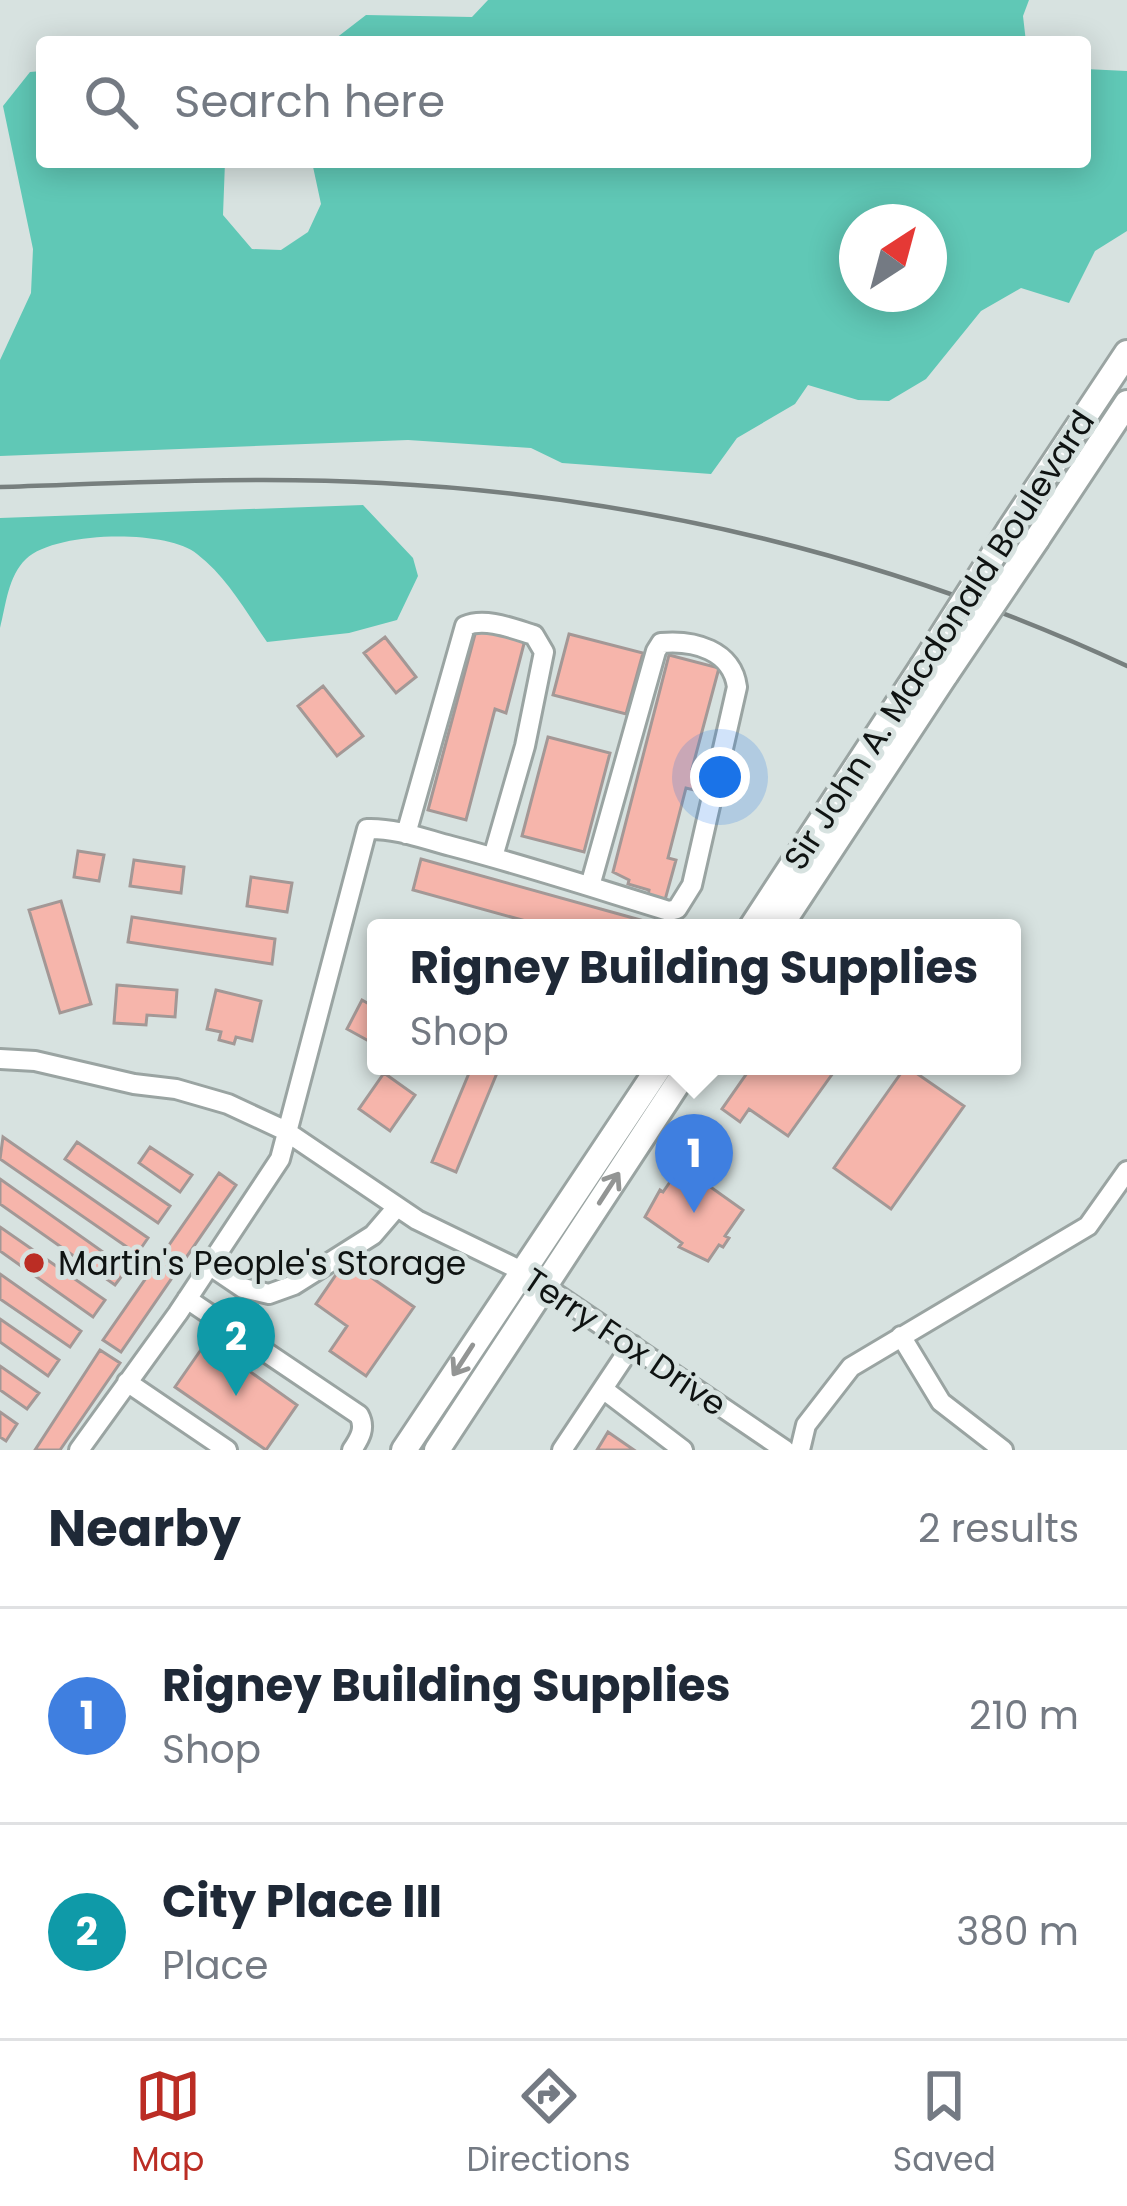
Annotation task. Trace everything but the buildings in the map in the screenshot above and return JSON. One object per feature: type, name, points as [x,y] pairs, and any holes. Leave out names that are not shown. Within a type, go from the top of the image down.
[{"type":"main road","name":"Sir John A. Macdonald Boulevard","points":[[784,919],[934,670],[1010,529],[1127,352]]},
{"type":"main road","name":"Sir John A. Macdonald Boulevard","points":[[757,919],[934,670],[1037,539],[1127,404]]},
{"type":"main road","points":[[404,1450],[654,1075]]},
{"type":"main road","points":[[436,1450],[682,1075]]},
{"type":"street","points":[[406,834],[465,626],[478,622],[524,632],[534,635],[544,652],[525,746],[494,856]]},
{"type":"street","points":[[79,1450],[280,1159],[367,830],[406,834],[494,856],[669,911],[685,902],[736,687],[735,676],[720,656],[677,642],[662,643],[656,651],[590,886]]},
{"type":"street","name":"Terry Fox Drive","points":[[0,1059],[34,1061],[176,1089],[228,1104],[284,1130],[397,1207],[522,1271],[785,1450]]},
{"type":"street","points":[[800,1450],[806,1425],[840,1377],[1088,1226],[1127,1171]]},
{"type":"street","points":[[209,1265],[243,1288],[268,1294],[294,1285],[373,1235],[397,1207]]},
{"type":"street","points":[[187,1299],[359,1415],[361,1436],[352,1450]]},
{"type":"street","points":[[901,1336],[940,1402],[1003,1450]]},
{"type":"street","points":[[562,1450],[632,1345]]},
{"type":"street","points":[[127,1382],[227,1450]]},
{"type":"street","points":[[603,1389],[683,1450]]},
{"type":"green space","points":[[488,0],[1029,0],[1023,16],[1025,36],[339,36],[366,15],[472,17]]},
{"type":"green space","points":[[1091,69],[1127,71],[1127,231],[1095,251],[1069,303],[1021,288],[981,311],[926,379],[889,401],[858,400],[808,385],[795,404],[737,438],[711,474],[562,463],[531,448],[408,440],[0,456],[0,360],[31,293],[33,249],[3,106],[30,72],[36,72],[36,168],[225,168],[223,215],[252,249],[281,250],[308,232],[321,204],[313,168],[1091,168]]},
{"type":"green space","points":[[363,505],[413,558],[418,576],[397,620],[349,633],[267,642],[227,584],[197,554],[162,540],[111,537],[61,543],[26,559],[11,582],[0,628],[0,518]]},
{"type":"railway","points":[[0,487],[334,481],[574,502],[763,538],[856,564],[1039,627],[1127,666]]},
{"type":"place","name":"Rigney Building Supplies","points":[[694,1213]]},
{"type":"place","name":"Martin's People's Storage","points":[[34,1263]]},
{"type":"place","name":"City Place III","points":[[236,1396]]}]
